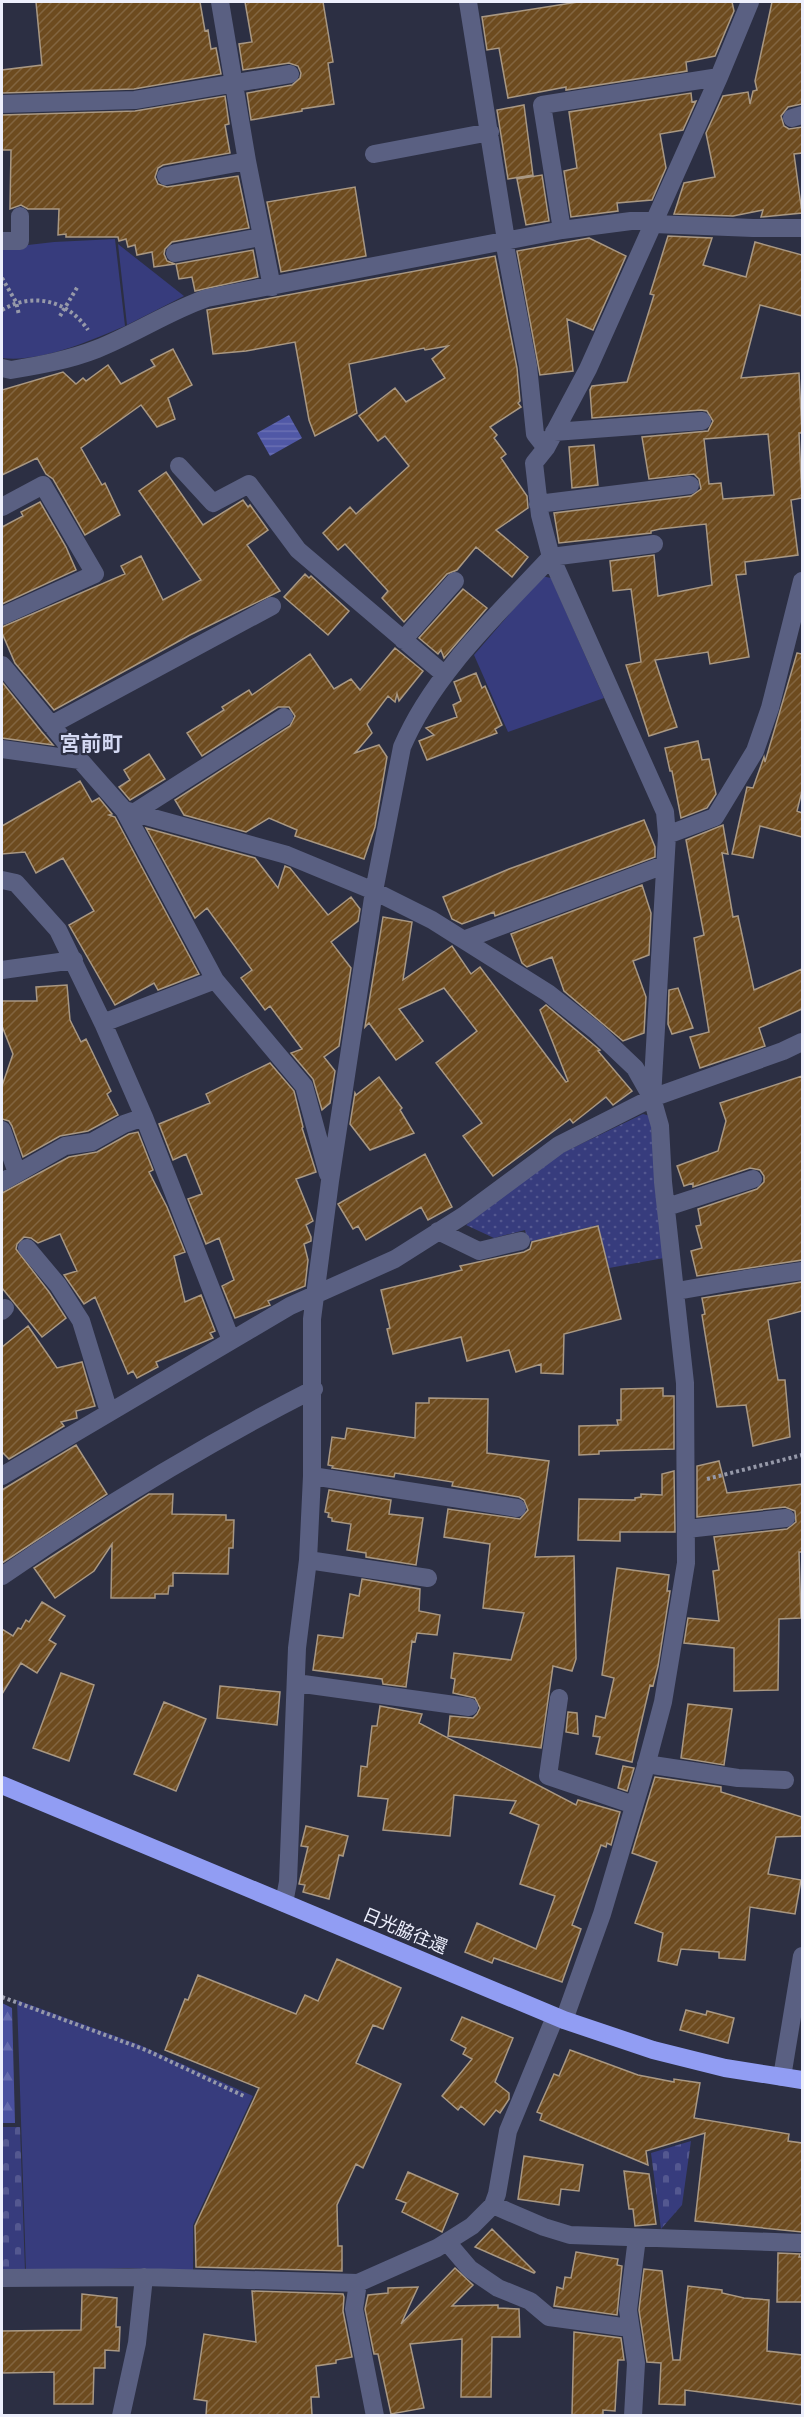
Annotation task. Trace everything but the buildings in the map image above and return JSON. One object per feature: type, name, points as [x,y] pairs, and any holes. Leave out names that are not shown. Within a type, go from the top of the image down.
[{"type":"highway","name":"日光脇往還","points":[[2,1785],[559,2018],[653,2050],[725,2067],[802,2080]]},
{"type":"street","points":[[220,2],[247,161],[272,287]]},
{"type":"street","points":[[468,2],[507,240],[506,251],[528,366],[535,434],[550,440],[702,421]]},
{"type":"street","points":[[652,1098],[667,835],[665,812],[551,557],[538,504],[534,463],[550,440],[588,369],[655,222],[750,2]]},
{"type":"street","points":[[2,104],[135,100],[290,74]]},
{"type":"street","points":[[562,230],[542,105],[719,77]]},
{"type":"street","points":[[374,154],[490,132]]},
{"type":"street","points":[[166,176],[247,161]]},
{"type":"street","points":[[2,241],[20,241],[20,216]]},
{"type":"street","points":[[2,368],[11,370],[69,359],[99,349],[185,306],[207,298],[562,230],[631,221],[753,228],[802,228]]},
{"type":"street","points":[[175,253],[261,237]]},
{"type":"street","points":[[179,466],[213,502],[249,484],[297,550],[445,675]]},
{"type":"street","points":[[2,507],[43,485],[95,574],[2,616]]},
{"type":"street","points":[[538,504],[690,485]]},
{"type":"street","points":[[284,1903],[288,1882],[297,1648],[308,1560],[314,1389],[312,1319],[317,1295],[330,1181],[374,891],[402,747],[411,726],[445,675],[551,557],[654,544]]},
{"type":"street","points":[[403,640],[455,581]]},
{"type":"street","points":[[667,835],[715,817],[755,751],[770,708],[802,581]]},
{"type":"street","points":[[51,725],[272,606]]},
{"type":"street","points":[[2,665],[80,760],[129,811],[215,980],[304,1086],[330,1181]]},
{"type":"street","points":[[129,811],[284,717]]},
{"type":"street","points":[[2,749],[80,760]]},
{"type":"street","points":[[2,2278],[144,2277],[358,2283],[447,2242],[472,2226],[493,2205],[508,2131],[559,2018],[602,1914],[663,1702],[686,1563],[685,1383],[660,1126],[652,1098],[635,1068],[596,1031],[548,993],[466,939],[432,920],[374,891],[288,855],[129,811]]},
{"type":"street","points":[[466,939],[664,865]]},
{"type":"street","points":[[2,880],[16,883],[58,930],[74,960],[144,1117],[231,1340]]},
{"type":"street","points":[[2,970],[74,960]]},
{"type":"street","points":[[103,1023],[215,980]]},
{"type":"street","points":[[4,1471],[290,1306],[395,1259],[466,1214],[559,1145],[652,1098],[802,1042]]},
{"type":"street","points":[[2,1130],[9,1178],[65,1146],[92,1142],[124,1124],[144,1117]]},
{"type":"street","points":[[667,1207],[753,1179]]},
{"type":"street","points":[[438,1231],[479,1251],[521,1241]]},
{"type":"street","points":[[27,1248],[58,1285],[81,1322],[109,1412]]},
{"type":"street","points":[[677,1291],[745,1278],[802,1271]]},
{"type":"street","points":[[2,1576],[56,1539],[167,1470],[255,1419],[314,1389]]},
{"type":"street","points":[[312,1476],[517,1508]]},
{"type":"street","points":[[687,1529],[786,1518]]},
{"type":"street","points":[[308,1560],[428,1578]]},
{"type":"street","points":[[296,1683],[469,1707]]},
{"type":"street","points":[[559,1698],[548,1776],[634,1805]]},
{"type":"street","points":[[646,1764],[738,1778],[785,1780]]},
{"type":"street","points":[[782,2077],[802,1956]]},
{"type":"street","points":[[493,2205],[544,2227],[570,2235],[802,2243]]},
{"type":"street","points":[[633,2415],[636,2363],[628,2310],[637,2238]]},
{"type":"street","points":[[447,2242],[470,2269],[498,2288],[530,2301],[549,2316],[630,2328]]},
{"type":"street","points":[[121,2415],[136,2343],[144,2277]]},
{"type":"street","points":[[358,2283],[354,2309],[375,2415]]},
{"type":"path","points":[[2,278],[16,302],[19,315]]},
{"type":"path","points":[[60,316],[78,286]]},
{"type":"path","points":[[2,310],[16,302],[45,300],[65,309],[83,323],[99,349]]},
{"type":"path","points":[[686,1485],[802,1455]]},
{"type":"path","points":[[2,1997],[146,2050],[246,2097]]},
{"type":"green space","points":[[115,239],[125,326],[64,350],[32,357],[2,358],[2,248],[54,242]]},
{"type":"green space","points":[[118,244],[184,296],[127,325]]},
{"type":"green space","points":[[542,576],[551,578],[604,698],[508,732],[474,655]]},
{"type":"green space","points":[[643,1114],[650,1116],[664,1258],[609,1268],[598,1225],[528,1242],[525,1230],[494,1238],[466,1225],[558,1155]]},
{"type":"green space","points":[[17,2000],[140,2045],[253,2096],[193,2225],[193,2272],[128,2268],[26,2272]]},
{"type":"green space","points":[[2,2003],[12,2008],[15,2123],[2,2123]]},
{"type":"green space","points":[[2,2127],[20,2127],[25,2272],[2,2271]]},
{"type":"green space","points":[[691,2141],[682,2205],[661,2229],[651,2153]]},
{"type":"shaded area","points":[[289,415],[302,438],[270,456],[257,433]]},
{"type":"district","name":"宮前町","points":[[91,744]]}]
